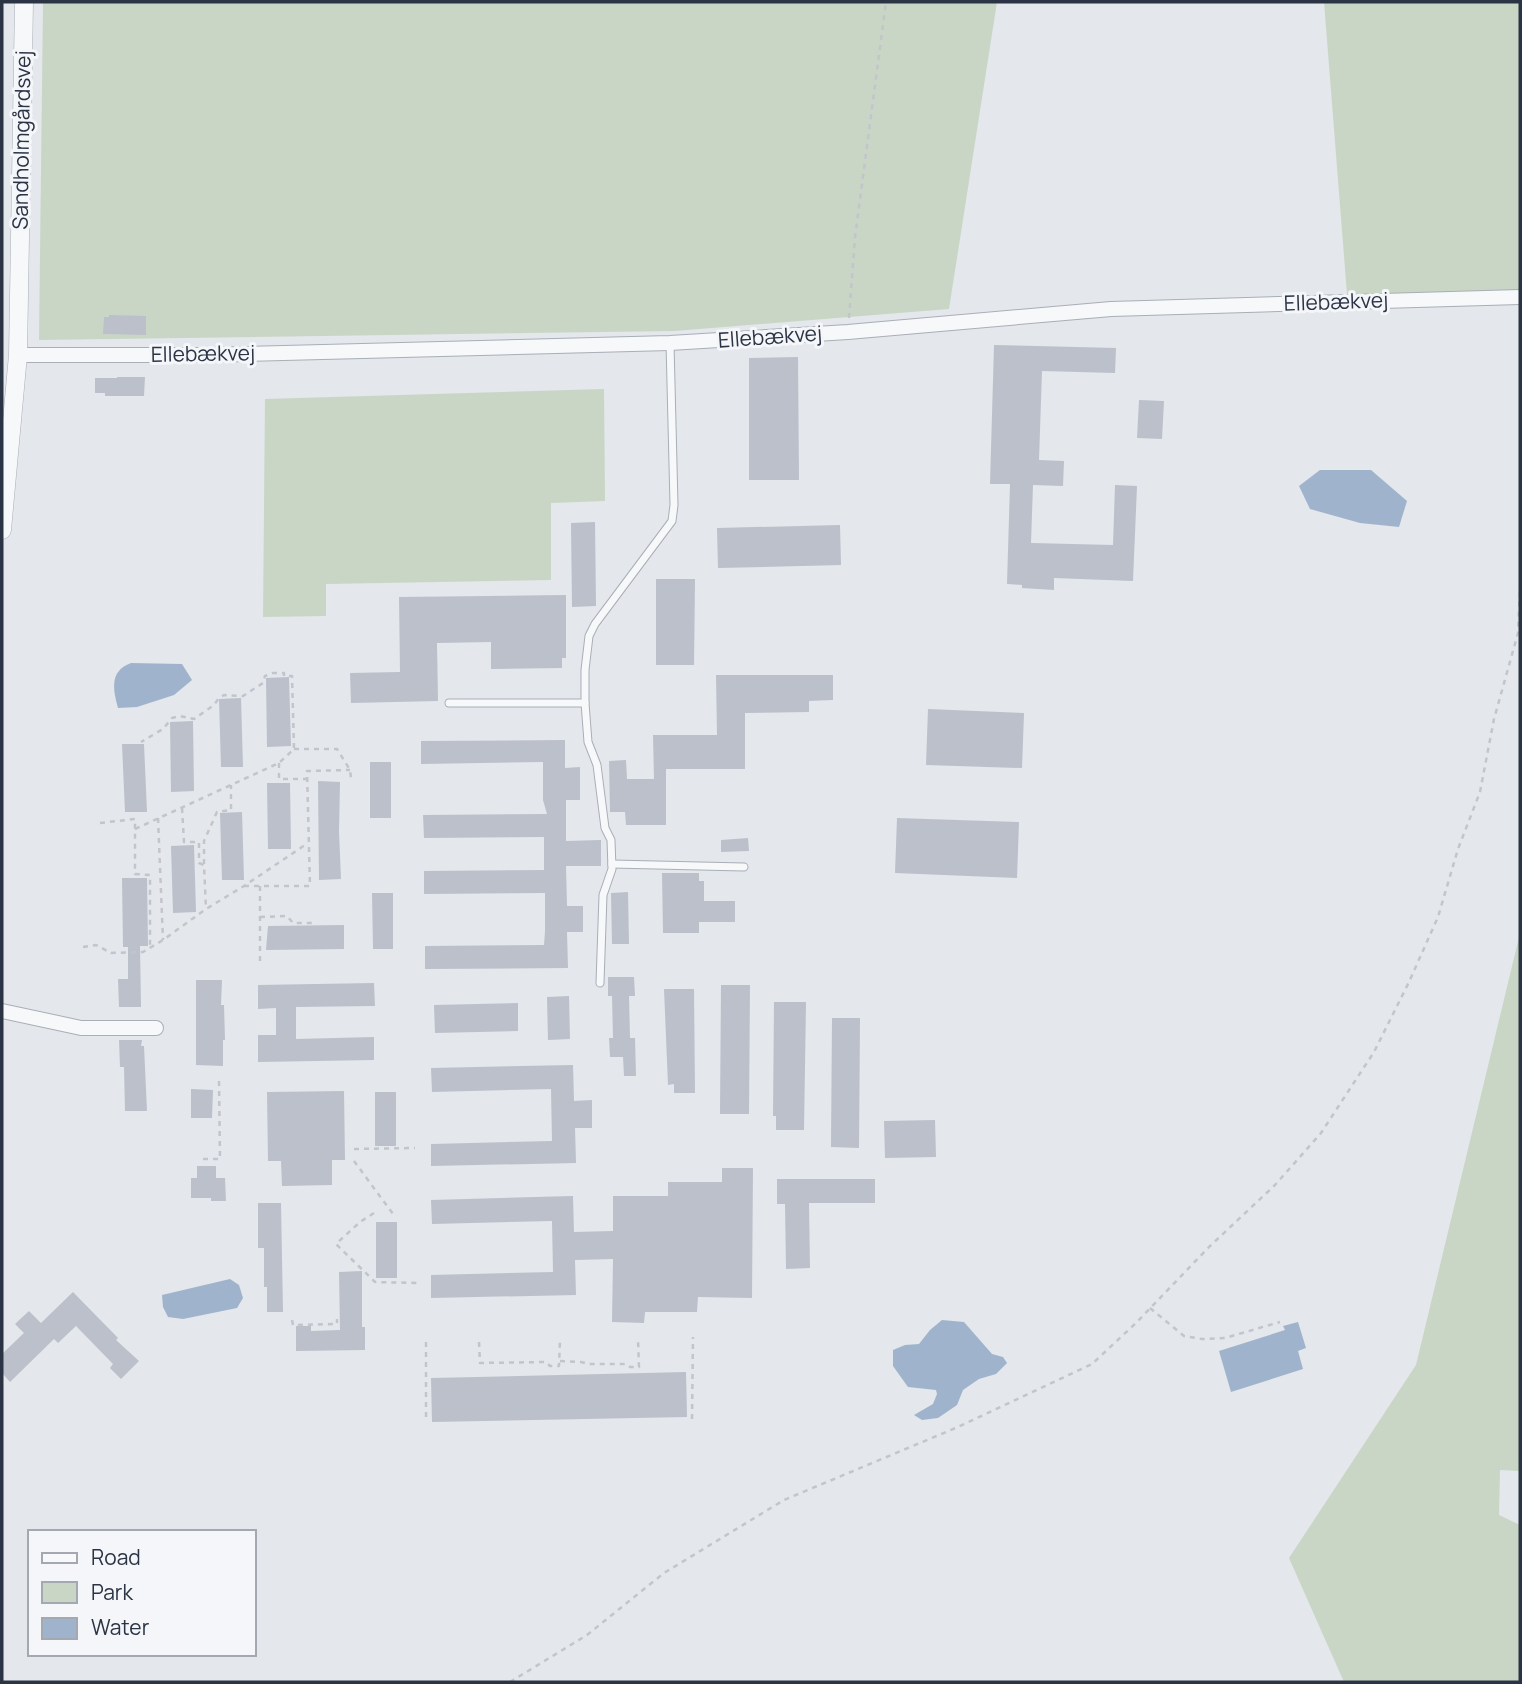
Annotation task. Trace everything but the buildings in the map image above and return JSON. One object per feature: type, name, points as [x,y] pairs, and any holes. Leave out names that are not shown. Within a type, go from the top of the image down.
[{"type":"street","name":"Sandholmgårdsvej","points":[[2,530],[18,355],[24,2]]},
{"type":"street","name":"Ellebækvej","points":[[18,355],[206,355],[670,343],[848,332],[1111,309],[1520,297]]},
{"type":"street","points":[[2,1011],[81,1028],[156,1028]]},
{"type":"lane","points":[[600,984],[603,895],[612,869],[611,840],[606,828],[597,765],[588,742],[585,670],[590,636],[596,624],[672,520],[674,505],[670,343]]},
{"type":"lane","points":[[449,703],[585,702]]},
{"type":"lane","points":[[612,864],[744,867]]},
{"type":"path","points":[[848,332],[855,237],[886,2]]},
{"type":"path","points":[[510,1682],[587,1635],[664,1573],[784,1500],[958,1427],[1092,1364],[1275,1185],[1321,1133],[1374,1052],[1438,917],[1458,849],[1480,792],[1494,719],[1519,632],[1520,589]]},
{"type":"path","points":[[141,742],[163,729],[173,718],[180,716],[194,719],[224,695],[243,696],[262,682],[265,676],[279,672],[284,673],[284,676],[292,676],[294,748]]},
{"type":"path","points":[[135,829],[279,763],[294,748],[337,749],[350,770],[351,778]]},
{"type":"path","points":[[279,763],[279,779],[307,779]]},
{"type":"path","points":[[244,886],[310,886],[307,771],[350,770]]},
{"type":"path","points":[[206,909],[204,841],[217,811],[231,810],[231,785]]},
{"type":"path","points":[[182,808],[184,842],[199,842],[199,863],[204,865]]},
{"type":"path","points":[[159,818],[163,940]]},
{"type":"path","points":[[100,823],[135,819],[135,874],[150,875],[150,948]]},
{"type":"path","points":[[83,947],[96,945],[111,953],[143,952],[308,843]]},
{"type":"path","points":[[260,886],[260,965]]},
{"type":"path","points":[[260,917],[287,916],[293,923],[313,923]]},
{"type":"path","points":[[203,1158],[220,1158],[219,1079]]},
{"type":"path","points":[[355,1149],[415,1148]]},
{"type":"path","points":[[354,1161],[393,1214]]},
{"type":"path","points":[[374,1213],[336,1244],[375,1282],[418,1283]]},
{"type":"path","points":[[1150,1308],[1184,1336],[1202,1339],[1225,1338],[1280,1322]]},
{"type":"path","points":[[292,1320],[293,1325],[337,1324],[337,1319]]},
{"type":"path","points":[[692,1419],[693,1337]]},
{"type":"path","points":[[559,1361],[639,1367],[638,1339]]},
{"type":"path","points":[[479,1342],[480,1363],[546,1362],[550,1366],[559,1366],[560,1340]]},
{"type":"path","points":[[426,1342],[426,1422]]},
{"type":"green space","points":[[43,2],[997,2],[949,309],[675,331],[39,340]]},
{"type":"green space","points":[[1324,2],[1520,2],[1520,291],[1347,294]]},
{"type":"green space","points":[[604,389],[605,501],[551,503],[551,580],[326,584],[326,616],[263,617],[265,399]]},
{"type":"green space","points":[[1520,933],[1520,1471],[1500,1470],[1499,1515],[1520,1525],[1520,1682],[1344,1682],[1289,1558],[1416,1365]]},
{"type":"water","points":[[1320,470],[1371,470],[1407,501],[1399,527],[1360,523],[1310,509],[1299,486]]},
{"type":"water","points":[[131,663],[182,664],[192,680],[174,695],[137,707],[118,708],[114,682],[119,671]]},
{"type":"water","points":[[230,1279],[239,1285],[243,1298],[237,1308],[183,1319],[168,1317],[163,1307],[162,1295]]},
{"type":"water","points":[[942,1320],[964,1322],[992,1354],[1003,1357],[1007,1363],[996,1374],[979,1379],[963,1390],[957,1405],[938,1418],[922,1420],[914,1415],[933,1404],[936,1390],[908,1387],[893,1366],[893,1350],[905,1345],[919,1344]]},
{"type":"water","points":[[1298,1322],[1306,1348],[1298,1351],[1303,1369],[1231,1392],[1219,1351],[1285,1330],[1283,1326]]}]
